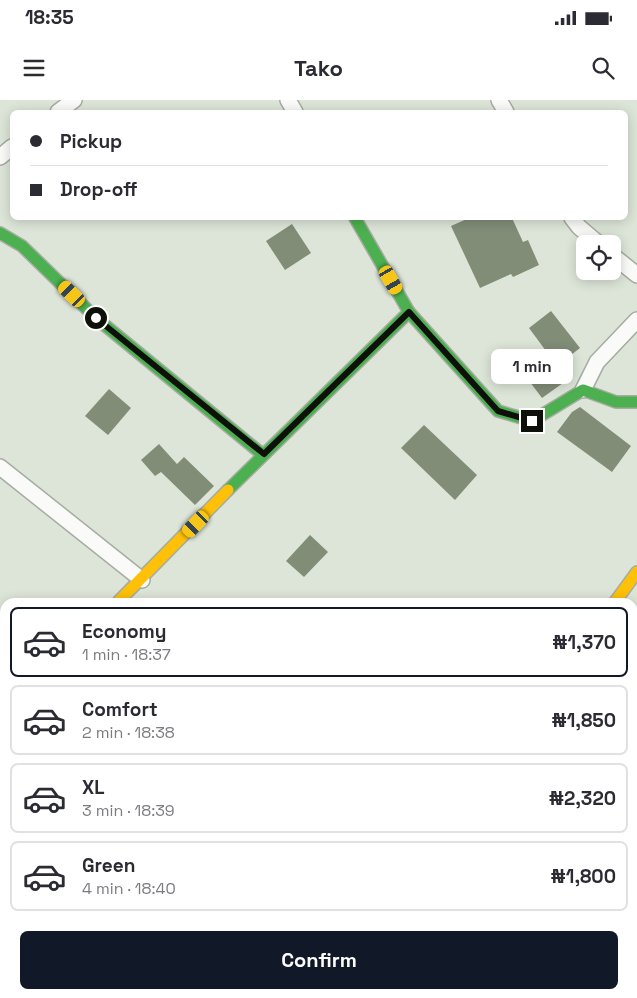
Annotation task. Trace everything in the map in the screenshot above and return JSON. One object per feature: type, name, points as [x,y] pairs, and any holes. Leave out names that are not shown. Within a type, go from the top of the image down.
[{"type":"street","points":[[61,110],[74,100]]},
{"type":"street","points":[[0,157],[10,149]]},
{"type":"street","points":[[356,220],[409,312],[498,411],[532,421],[583,390],[597,362],[637,320]]},
{"type":"street","points":[[573,220],[578,227],[588,235]]},
{"type":"street","points":[[0,233],[22,246],[96,318],[264,454]]},
{"type":"street","points":[[621,262],[637,275]]},
{"type":"street","points":[[122,598],[264,454],[409,312]]},
{"type":"street","points":[[583,390],[604,400],[637,402]]},
{"type":"street","points":[[0,467],[142,580]]},
{"type":"street","points":[[618,598],[637,572]]},
{"type":"building","points":[[464,220],[513,220],[523,242],[528,240],[539,265],[513,277],[511,274],[480,288],[451,226]]},
{"type":"building","points":[[292,224],[311,253],[285,270],[266,241]]},
{"type":"building","points":[[551,311],[580,348],[553,369],[563,383],[542,398],[521,370],[546,351],[529,328]]},
{"type":"building","points":[[109,389],[131,408],[108,435],[85,416]]},
{"type":"building","points":[[580,407],[631,446],[612,472],[557,432],[572,412]]},
{"type":"building","points":[[424,425],[477,475],[455,500],[401,448]]},
{"type":"building","points":[[159,444],[177,464],[184,457],[214,486],[195,505],[161,472],[155,476],[141,460]]},
{"type":"building","points":[[310,535],[328,552],[304,577],[286,561]]},
{"type":"traffic: fast","points":[[228,490],[409,312],[356,220]]},
{"type":"traffic: fast","points":[[0,233],[22,246],[96,318],[263,455]]},
{"type":"traffic: fast","points":[[409,312],[498,411],[532,421],[583,390],[616,402],[637,402]]},
{"type":"traffic: slow","points":[[122,598],[228,490]]},
{"type":"traffic: slow","points":[[618,598],[637,572]]},
{"type":"route","points":[[96,318],[264,454],[409,312],[498,411],[532,421]]}]
